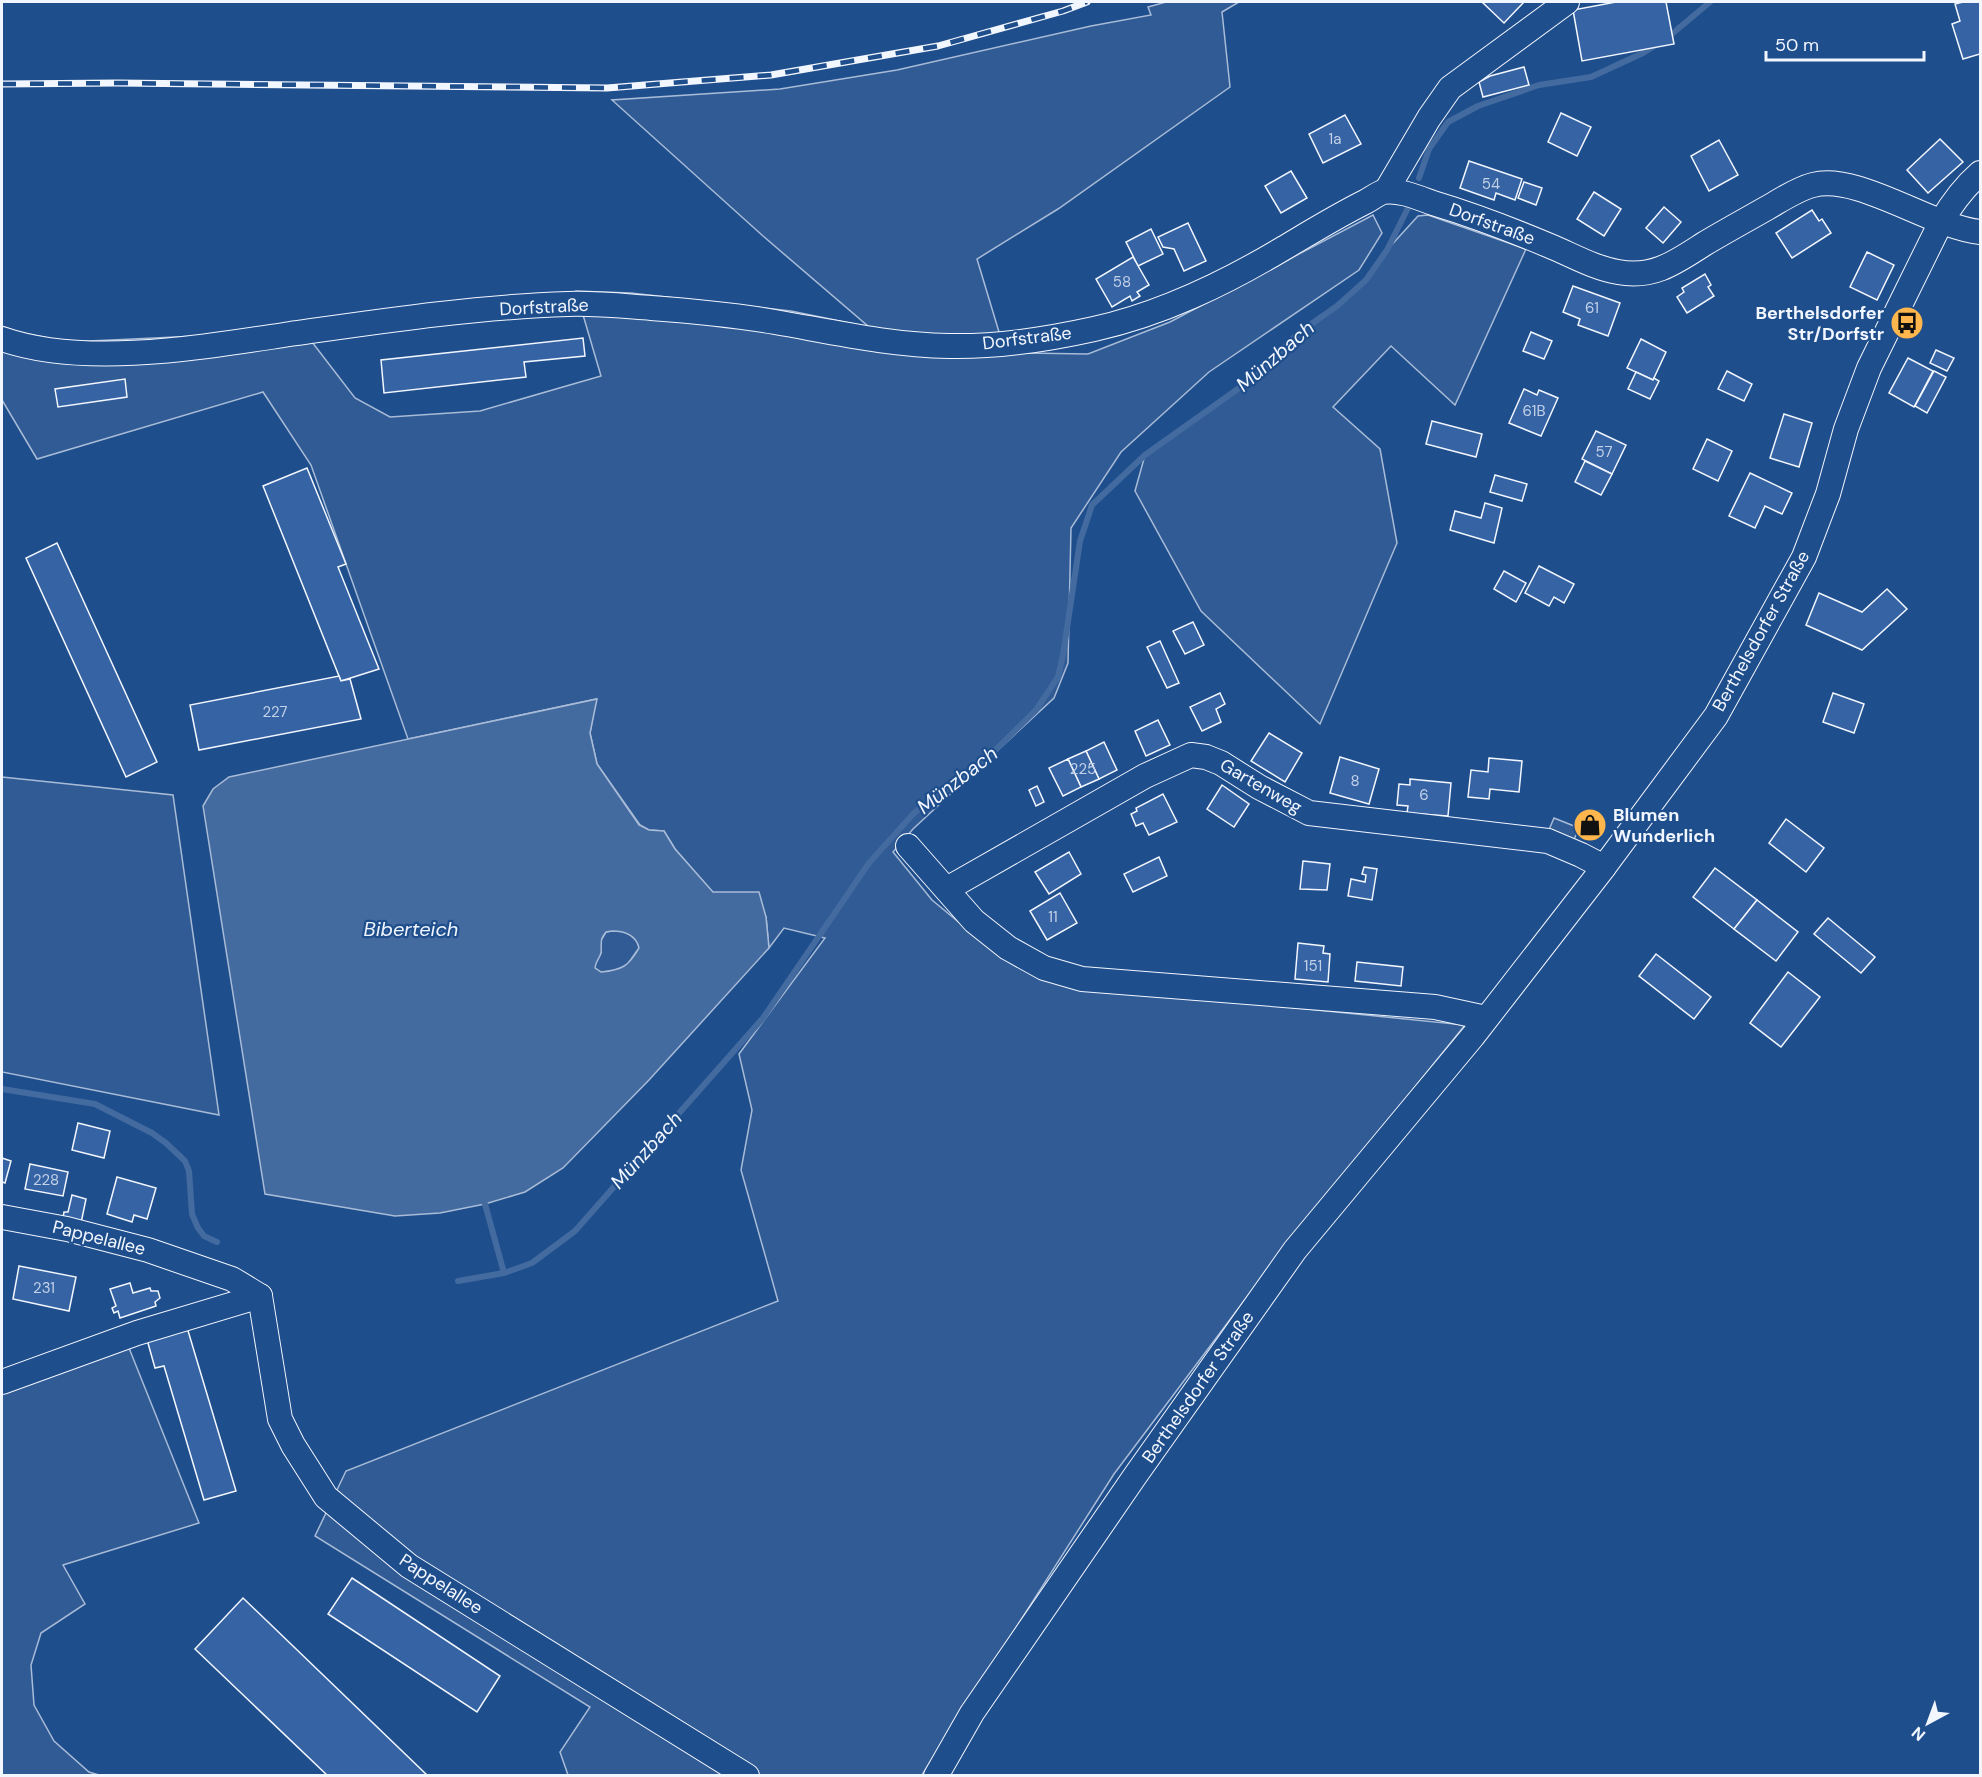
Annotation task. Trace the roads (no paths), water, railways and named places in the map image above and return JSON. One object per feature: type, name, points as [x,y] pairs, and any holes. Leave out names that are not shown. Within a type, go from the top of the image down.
[{"type":"street","points":[[1395,192],[1429,118],[1450,88],[1540,20],[1568,2]]},
{"type":"street","name":"Berthelsdorfer Straße","points":[[936,1776],[978,1704],[1135,1476],[1295,1251],[1486,1018],[1604,867],[1716,716],[1804,557],[1828,494],[1846,429],[1869,368],[1941,222],[1968,184],[1980,173]]},
{"type":"street","name":"Dorfstraße","points":[[2,339],[18,345],[66,353],[196,348],[512,307],[574,303],[706,313],[911,344],[953,346],[999,343],[1091,329],[1142,316],[1200,294],[1259,263],[1348,210],[1395,192],[1430,201],[1488,221],[1598,267],[1619,273],[1656,272],[1811,185],[1833,183],[1854,187],[1941,222],[1980,232]]},
{"type":"street","name":"Gartenweg","points":[[946,889],[1144,776],[1191,755],[1206,757],[1221,763],[1259,788],[1309,813],[1548,841],[1604,867]]},
{"type":"street","points":[[908,846],[974,921],[1008,948],[1044,968],[1082,979],[1435,1007],[1486,1018]]},
{"type":"street","name":"Pappelallee","points":[[2,1217],[67,1229],[148,1250],[232,1279],[260,1296],[280,1419],[293,1445],[326,1497],[409,1566],[747,1776]]},
{"type":"street","points":[[2,1382],[137,1333],[260,1296]]},
{"type":"water","name":"Biberteich","points":[[597,699],[590,733],[597,764],[639,825],[649,830],[664,831],[675,849],[713,892],[759,892],[766,917],[769,948],[649,1080],[563,1168],[525,1192],[485,1204],[440,1213],[395,1216],[265,1194],[203,806],[213,789],[229,777]],"holes":[[[616,931],[632,937],[639,948],[624,966],[601,972],[595,968],[601,953],[602,937],[606,932]]]},
{"type":"waterway","name":"Münzbach","points":[[1667,38],[1710,2]]},
{"type":"waterway","name":"Münzbach","points":[[1419,178],[1429,149],[1448,122],[1478,106],[1539,85],[1591,77],[1656,45]]},
{"type":"waterway","name":"Münzbach","points":[[458,1281],[504,1273],[532,1263],[575,1231],[763,1018],[869,863],[914,813],[976,769],[1036,710],[1058,677],[1080,541],[1092,505],[1145,455],[1256,376],[1297,334],[1337,306],[1366,280],[1387,250],[1408,208]]},
{"type":"waterway","name":"Münzbach","points":[[2,1089],[95,1104],[152,1133],[185,1161],[189,1171],[192,1214],[204,1236],[217,1242]]},
{"type":"waterway","points":[[485,1204],[504,1273]]},
{"type":"railway","points":[[2,84],[607,88],[771,75],[938,46],[1063,11],[1087,2]]},
{"type":"place","name":"Berthelsdorfer Str/Dorfstr","points":[[1907,323]]},
{"type":"place","name":"Blumen Wunderlich","points":[[1590,825]]}]
